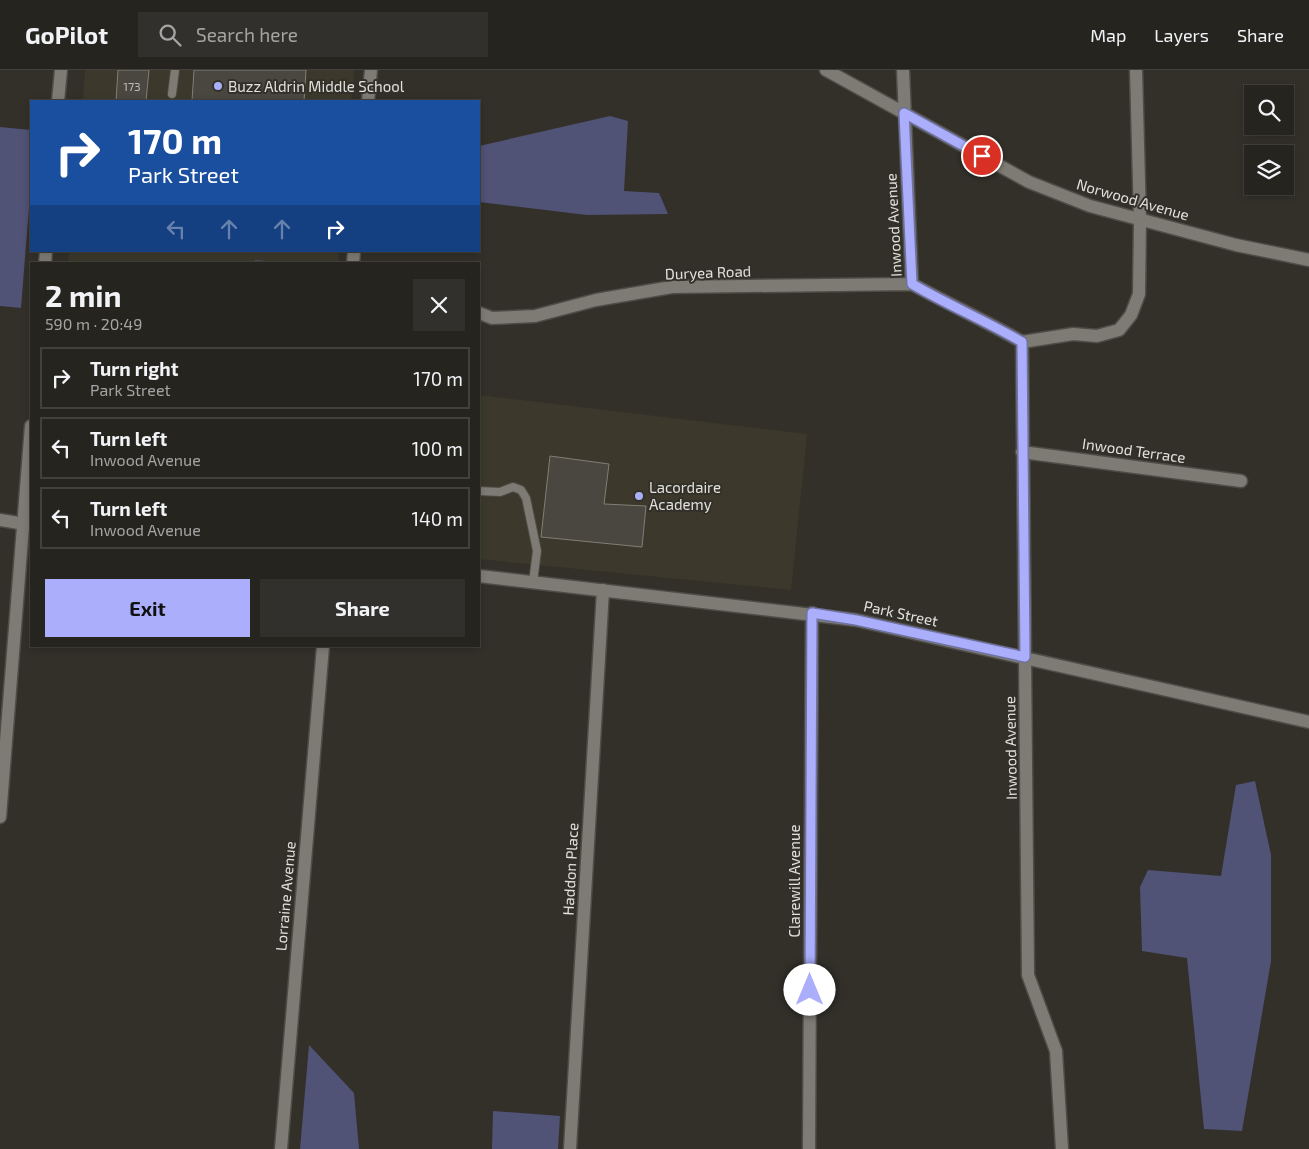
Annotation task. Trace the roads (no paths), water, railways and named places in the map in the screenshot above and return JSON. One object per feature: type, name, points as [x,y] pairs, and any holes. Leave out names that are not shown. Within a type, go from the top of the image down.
[{"type":"street","points":[[58,100],[61,70]]},
{"type":"street","points":[[368,100],[371,70]]},
{"type":"street","name":"Norwood Avenue","points":[[826,70],[1029,182],[1090,206],[1236,244],[1309,260]]},
{"type":"street","name":"Inwood Avenue","points":[[903,70],[912,284],[942,301],[976,316],[1022,342],[1028,975],[1056,1051],[1062,1149]]},
{"type":"street","points":[[1022,342],[1073,334],[1097,336],[1118,330],[1131,315],[1139,294],[1140,219],[1136,70]]},
{"type":"street","name":"Duryea Road","points":[[480,313],[492,318],[535,316],[596,300],[672,287],[912,284]]},
{"type":"street","points":[[0,817],[27,524],[30,450]]},
{"type":"street","name":"Inwood Terrace","points":[[1022,452],[1241,481]]},
{"type":"street","points":[[0,520],[27,524]]},
{"type":"street","name":"Park Street","points":[[480,576],[812,613],[856,620],[1309,722]]},
{"type":"street","name":"Haddon Place","points":[[570,1149],[603,590]]},
{"type":"street","name":"Clarewill Avenue","points":[[809,1149],[812,613]]},
{"type":"street","name":"Lorraine Avenue","points":[[280,1149],[323,647]]},
{"type":"lane","points":[[172,94],[175,70]]},
{"type":"lane","points":[[480,491],[500,492],[513,487],[521,490],[526,498],[537,551],[533,582]]},
{"type":"place","name":"Buzz Aldrin Middle School","points":[[218,86]]},
{"type":"place","name":"Lacordaire Academy","points":[[639,496]]}]
